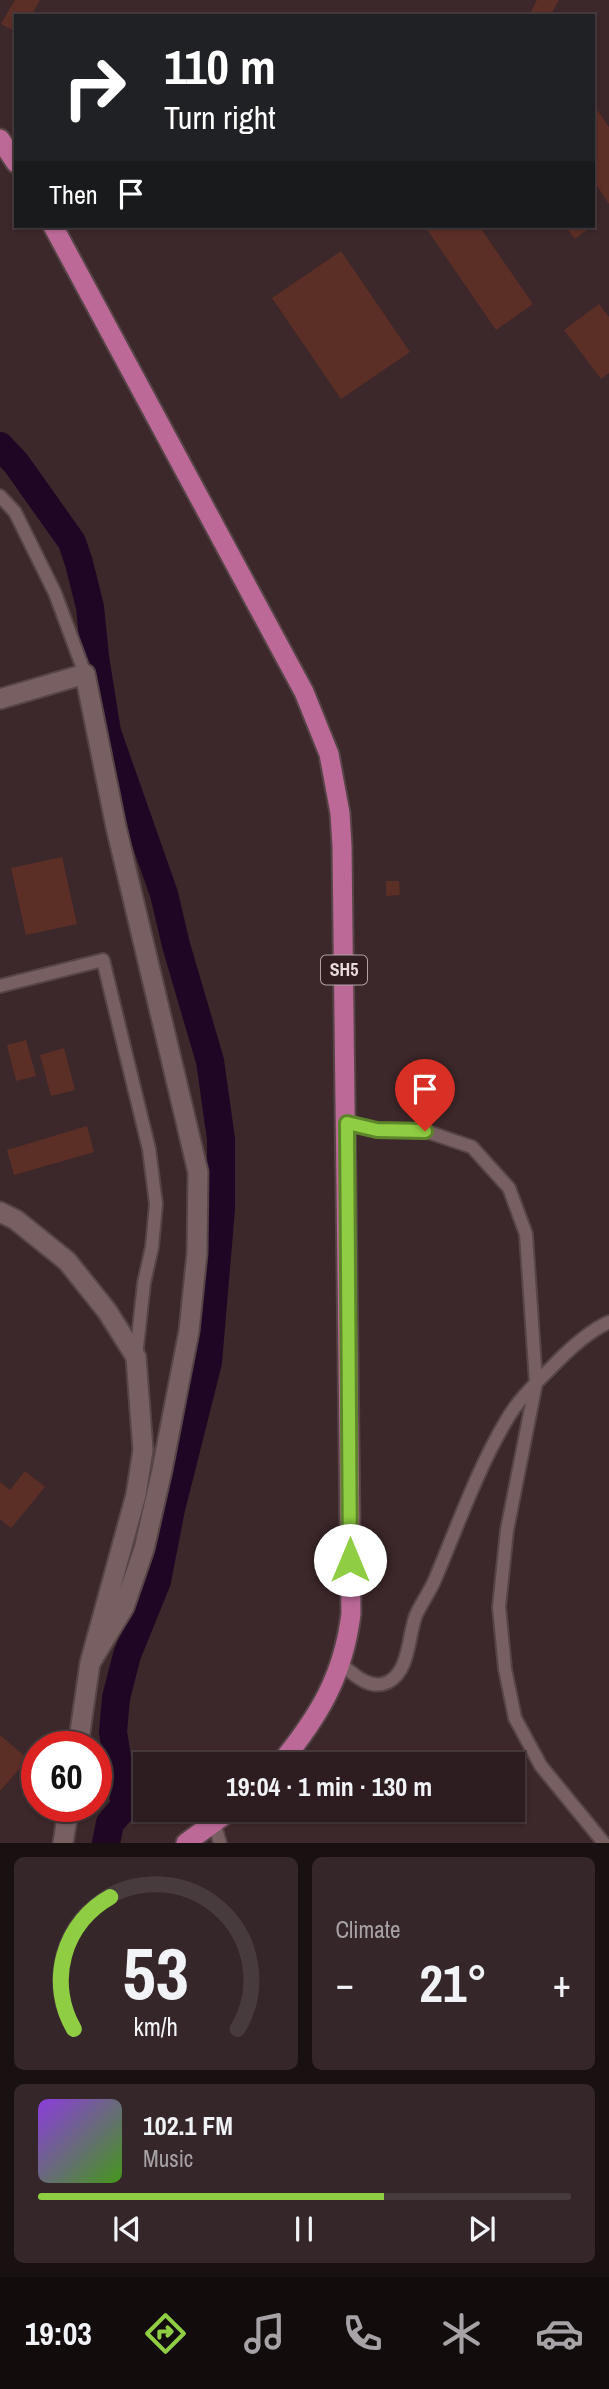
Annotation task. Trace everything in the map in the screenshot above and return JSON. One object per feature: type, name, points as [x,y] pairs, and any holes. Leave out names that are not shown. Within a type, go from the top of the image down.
[{"type":"main road","points":[[0,139],[14,160]]},
{"type":"main road","name":"SH5","points":[[53,228],[304,692],[329,754],[340,813],[347,1123],[351,1614],[348,1639],[334,1685],[321,1710],[289,1752]]},
{"type":"main road","points":[[186,1843],[214,1823]]},
{"type":"street","points":[[0,699],[85,674],[116,827],[198,1172],[197,1253],[189,1331],[162,1470],[144,1549],[124,1608],[90,1663]]},
{"type":"street","points":[[0,1212],[16,1220],[67,1261],[107,1311],[136,1357],[143,1450],[136,1495],[90,1663],[80,1731]]},
{"type":"street","points":[[64,1843],[67,1822]]},
{"type":"lane","points":[[0,496],[15,512],[55,593],[85,674]]},
{"type":"lane","points":[[0,986],[103,960],[149,1149],[156,1204],[136,1357]]},
{"type":"lane","points":[[347,1123],[377,1130],[425,1131],[472,1147],[509,1188],[526,1234],[536,1383],[507,1530],[499,1607],[505,1669],[515,1718],[541,1766],[604,1843]]},
{"type":"lane","points":[[341,1664],[359,1680],[374,1685],[387,1683],[398,1673],[415,1617],[435,1581],[475,1483],[506,1419],[566,1352],[597,1327],[609,1321]]},
{"type":"lane","points":[[214,1823],[220,1843]]},
{"type":"building","points":[[15,0],[40,0],[32,14],[14,14],[14,31],[1,24]]},
{"type":"building","points":[[537,0],[559,0],[551,14],[530,13]]},
{"type":"building","points":[[595,107],[609,127],[609,204],[595,183]]},
{"type":"building","points":[[426,228],[480,228],[533,304],[496,330]]},
{"type":"building","points":[[567,228],[589,228],[575,239]]},
{"type":"building","points":[[341,251],[410,352],[341,399],[272,298]]},
{"type":"building","points":[[599,304],[609,317],[609,373],[601,379],[564,330]]},
{"type":"building","points":[[62,857],[77,924],[26,935],[11,868]]},
{"type":"building","points":[[386,881],[399,881],[400,895],[386,896]]},
{"type":"building","points":[[26,1040],[36,1076],[16,1081],[7,1045]]},
{"type":"building","points":[[64,1048],[75,1090],[51,1096],[40,1055]]},
{"type":"building","points":[[87,1126],[94,1152],[14,1175],[7,1150]]},
{"type":"building","points":[[25,1471],[45,1487],[11,1528],[0,1519],[0,1482],[10,1490]]},
{"type":"building","points":[[0,1735],[21,1753],[21,1767],[0,1791]]},
{"type":"waterway","points":[[0,446],[16,463],[72,542],[79,563],[90,607],[107,732],[164,894],[210,1061],[221,1139],[221,1209],[208,1362],[171,1509],[157,1581],[127,1655],[116,1698],[113,1732],[125,1806],[110,1823],[106,1843]]},
{"type":"route","points":[[350,1560],[347,1123],[377,1130],[425,1131]]}]
